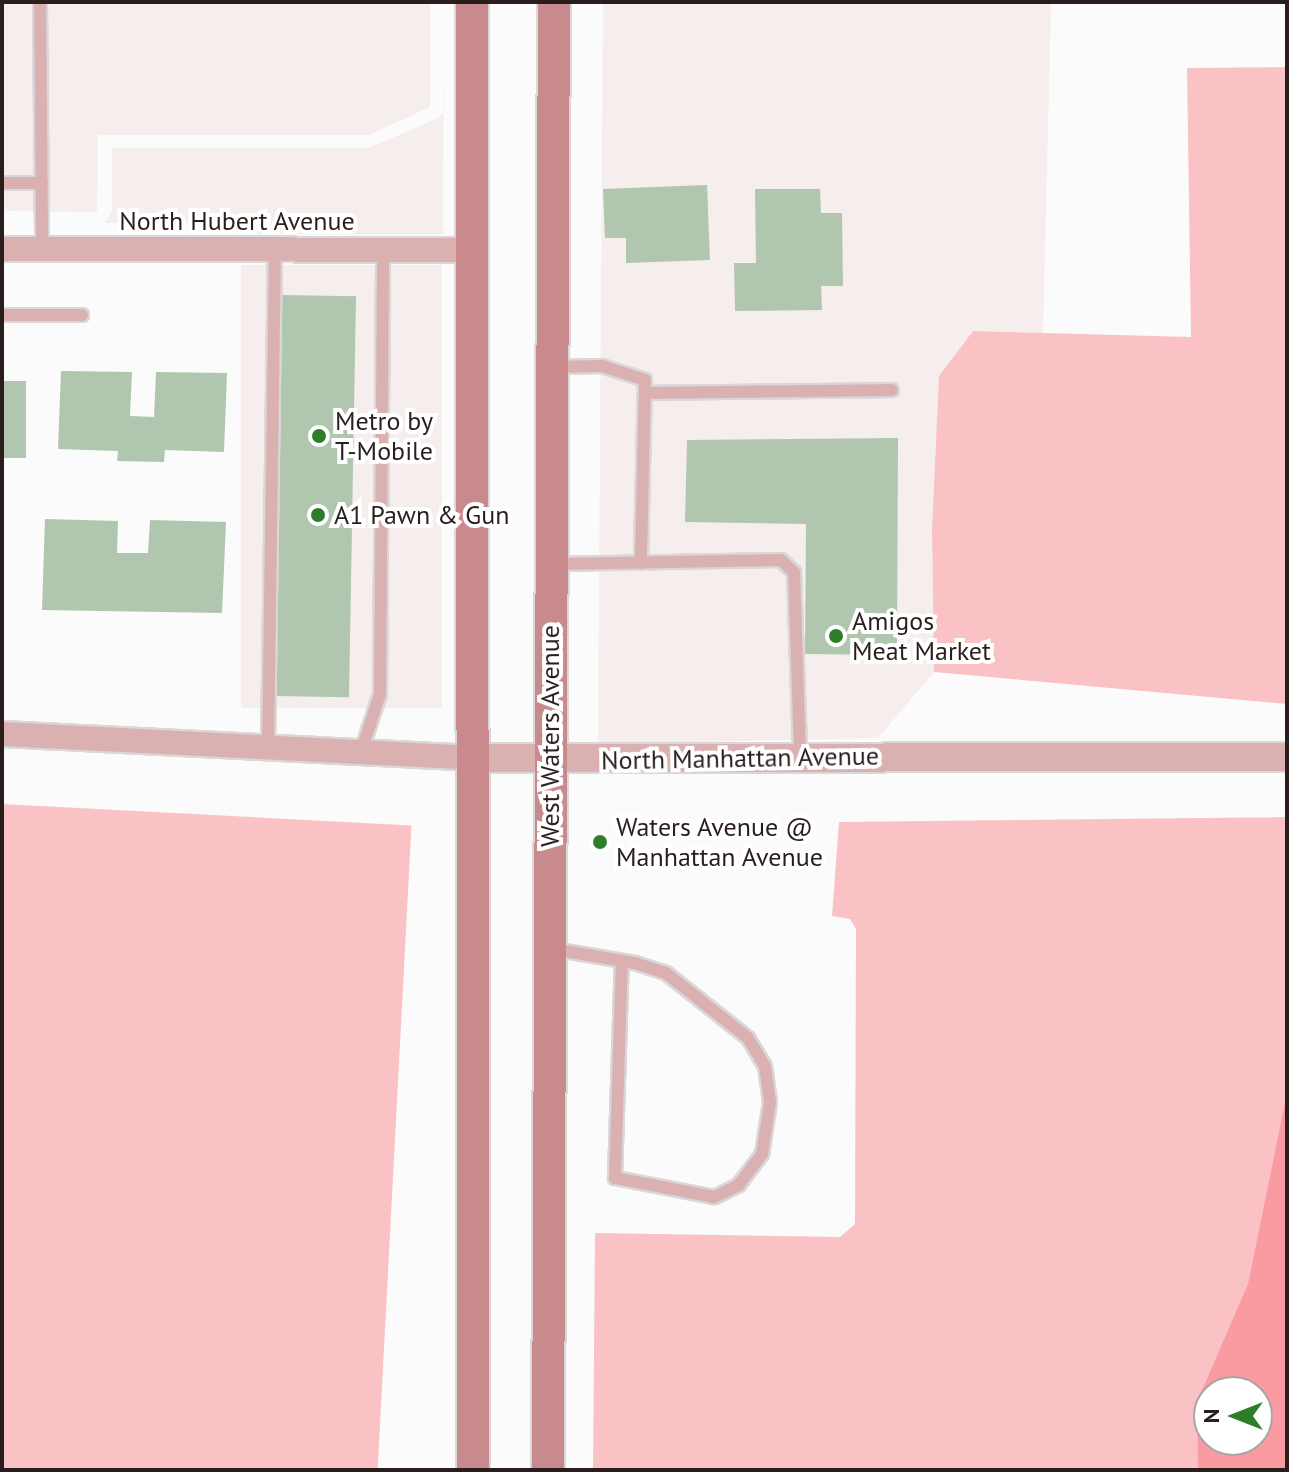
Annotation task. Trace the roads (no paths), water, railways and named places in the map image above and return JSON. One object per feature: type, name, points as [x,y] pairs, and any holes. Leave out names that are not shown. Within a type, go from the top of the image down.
[{"type":"main road","points":[[472,2],[476,758],[473,1470]]},
{"type":"main road","name":"West Waters Avenue","points":[[548,1470],[554,2]]},
{"type":"street","name":"North Hubert Avenue","points":[[2,249],[472,250]]},
{"type":"street","name":"North Manhattan Avenue","points":[[2,734],[360,755],[549,761],[800,755],[1287,757]]},
{"type":"lane","points":[[40,2],[42,249]]},
{"type":"lane","points":[[2,183],[42,183]]},
{"type":"lane","points":[[268,748],[275,249]]},
{"type":"lane","points":[[360,755],[380,694],[383,249]]},
{"type":"lane","points":[[2,315],[82,315]]},
{"type":"lane","points":[[552,367],[602,366],[645,380],[641,563]]},
{"type":"lane","points":[[647,393],[892,390]]},
{"type":"lane","points":[[551,564],[781,560],[794,572],[800,755]]},
{"type":"lane","points":[[550,948],[622,961],[666,973],[715,1007],[748,1038],[765,1066],[770,1102],[762,1154],[739,1185],[714,1197],[615,1178],[622,961]]},
{"type":"place","name":"Metro by T-Mobile","points":[[319,436]]},
{"type":"place","name":"A1 Pawn & Gun","points":[[318,515]]},
{"type":"place","name":"Amigos Meat Market","points":[[836,636]]},
{"type":"place","name":"Waters Avenue @ Manhattan Avenue","points":[[600,842]]}]
